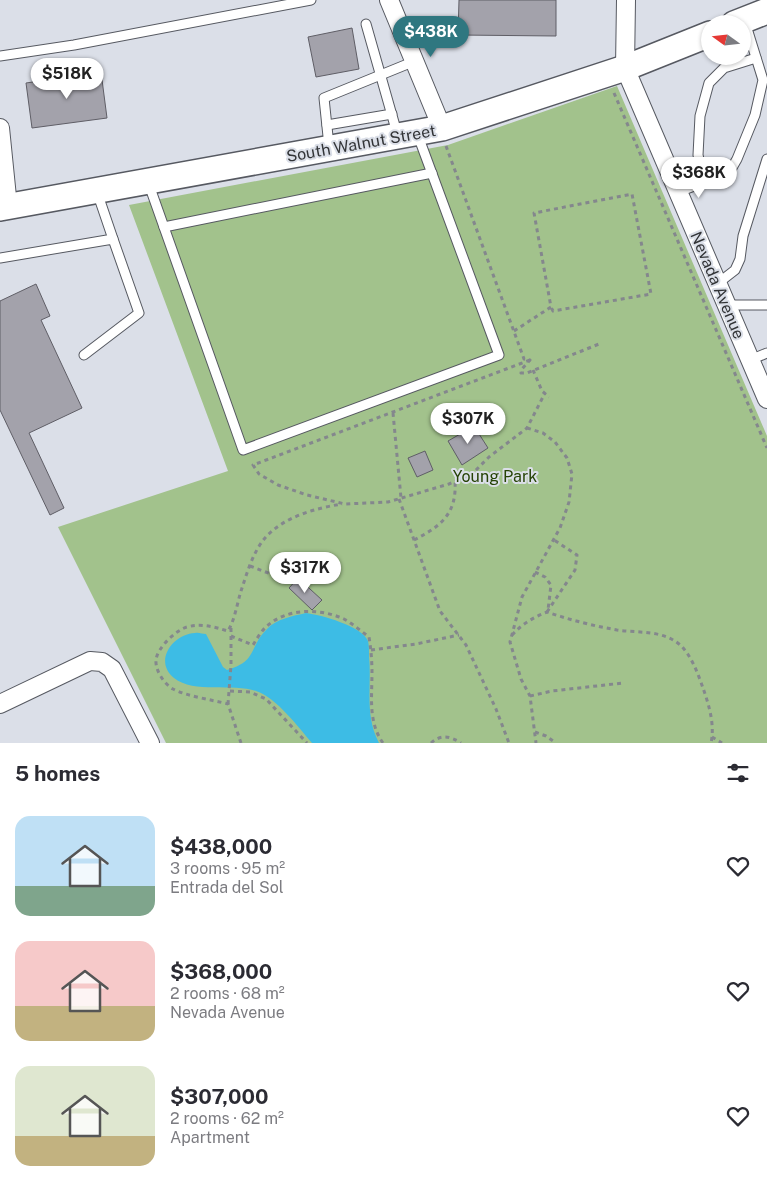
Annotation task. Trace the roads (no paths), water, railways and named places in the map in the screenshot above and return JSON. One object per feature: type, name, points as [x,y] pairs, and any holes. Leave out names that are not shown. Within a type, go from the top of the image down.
[{"type":"street","points":[[389,0],[415,61],[418,128]]},
{"type":"street","name":"Nevada Avenue","points":[[626,0],[625,68],[767,399]]},
{"type":"street","points":[[751,17],[767,11]]},
{"type":"street","name":"South Walnut Street","points":[[4,208],[148,182],[328,137],[418,128],[625,68],[701,38]]},
{"type":"street","points":[[0,128],[4,208]]},
{"type":"street","points":[[0,704],[90,661],[102,662],[112,669],[150,743]]},
{"type":"lane","points":[[0,56],[83,43],[311,0]]},
{"type":"lane","points":[[148,182],[243,450],[499,355],[432,172],[418,128],[381,75],[366,24]]},
{"type":"lane","points":[[678,192],[729,173],[737,159],[755,115],[763,80],[751,47]]},
{"type":"lane","points":[[704,182],[698,155],[700,116],[709,83],[724,68],[756,58]]},
{"type":"lane","points":[[328,137],[324,98],[415,61]]},
{"type":"lane","points":[[717,284],[735,270],[740,259],[743,236],[767,159]]},
{"type":"lane","points":[[164,227],[432,172]]},
{"type":"lane","points":[[84,355],[139,313],[97,191]]},
{"type":"lane","points":[[0,258],[113,239]]},
{"type":"lane","points":[[727,305],[767,305]]},
{"type":"lane","points":[[750,360],[767,352]]},
{"type":"water","points":[[306,613],[350,626],[368,641],[370,711],[374,732],[379,743],[312,743],[279,706],[264,695],[247,689],[192,686],[182,683],[174,678],[165,664],[168,649],[173,643],[179,638],[196,633],[206,634],[223,667],[227,670],[244,662],[252,653],[261,636],[275,623],[285,618]]},
{"type":"park label","name":"Young Park","points":[[495,476]]}]
